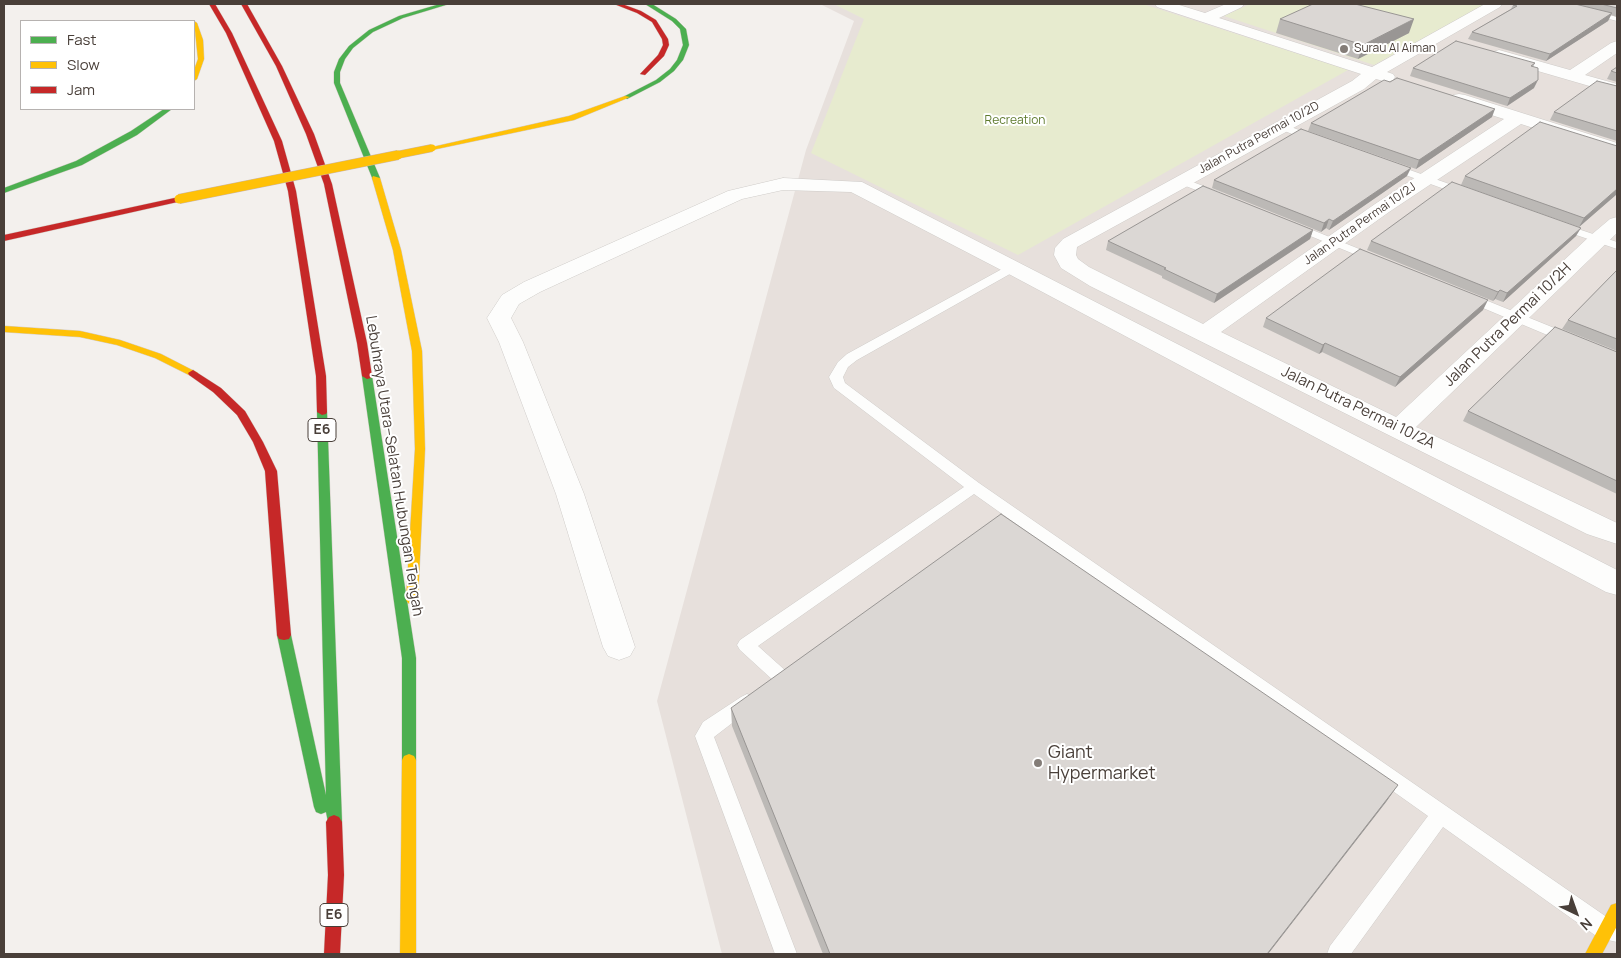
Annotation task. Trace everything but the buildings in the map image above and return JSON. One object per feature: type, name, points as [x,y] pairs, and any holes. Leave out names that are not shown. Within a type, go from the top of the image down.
[{"type":"main road","name":"E6","points":[[212,4],[229,33],[278,141],[292,191],[321,376],[336,875],[332,954]]},
{"type":"main road","name":"Lebuhraya Utara–Selatan Hubungan Tengah","points":[[244,4],[279,66],[310,134],[328,184],[362,343],[409,658],[408,954]]},
{"type":"main road","points":[[409,658],[420,449],[417,351],[397,250],[374,175],[337,83],[337,72],[342,59],[351,47],[371,31],[401,17],[446,4]]},
{"type":"main road","points":[[4,238],[431,143],[563,109],[605,94],[641,76],[661,56],[666,44],[654,21],[639,12],[617,4]]},
{"type":"main road","points":[[244,174],[571,118],[631,96],[658,81],[672,70],[680,60],[686,45],[683,29],[674,20],[648,4]]},
{"type":"main road","points":[[195,27],[200,40],[201,60],[195,76]]},
{"type":"main road","points":[[4,191],[79,163],[134,133],[167,110]]},
{"type":"main road","points":[[4,329],[80,334],[120,342],[158,356],[190,371],[217,390],[241,413],[258,442],[271,471],[282,624],[336,875]]},
{"type":"main road","points":[[1593,954],[1614,924]]},
{"type":"street","points":[[1162,4],[1399,80]]},
{"type":"street","points":[[1206,18],[1237,4]]},
{"type":"street","name":"Jalan Putra Permai 10/2D","points":[[1098,281],[1069,263],[1065,255],[1066,248],[1070,243],[1280,126],[1358,85],[1374,72],[1495,4]]},
{"type":"street","points":[[1438,37],[1456,43]]},
{"type":"street","points":[[1572,76],[1617,46]]},
{"type":"street","points":[[1484,51],[1617,89]]},
{"type":"street","points":[[1442,94],[1617,149]]},
{"type":"street","name":"Jalan Putra Permai 10/2J","points":[[1205,333],[1425,179],[1518,118]]},
{"type":"street","points":[[619,647],[570,494],[511,342],[499,318],[510,300],[532,287],[735,195],[783,184],[855,186],[1617,584]]},
{"type":"street","name":"Jalan Putra Permai 10/2H","points":[[1400,428],[1517,317],[1607,243],[1617,223]]},
{"type":"street","name":"Jalan Putra Permai 10/2A","points":[[1098,281],[1400,428],[1589,523],[1617,534]]},
{"type":"lane","points":[[1556,4],[1617,19]]},
{"type":"lane","points":[[1280,126],[1323,142]]},
{"type":"lane","points":[[1383,164],[1479,198]]},
{"type":"lane","points":[[1182,180],[1232,201]]},
{"type":"lane","points":[[1282,221],[1386,264]]},
{"type":"lane","points":[[1552,223],[1607,243]]},
{"type":"lane","points":[[1013,267],[852,357],[836,377],[839,385],[974,487],[1442,813],[1614,924]]},
{"type":"lane","points":[[1456,292],[1581,344]]},
{"type":"lane","points":[[786,954],[704,736],[710,728],[789,671],[746,645],[974,487]]},
{"type":"lane","points":[[995,524],[1011,513]]},
{"type":"lane","points":[[1338,954],[1442,813]]},
{"type":"shaded area","points":[[820,4],[1617,4],[1617,954],[722,954],[657,701],[806,150],[854,21]]},
{"type":"green space","name":"Recreation","points":[[834,4],[1143,4],[1348,70],[1018,255],[811,153],[864,19]]},
{"type":"green space","points":[[1250,4],[1485,4],[1374,65],[1224,16]]},
{"type":"traffic: fast","points":[[376,178],[337,83],[337,72],[342,59],[351,47],[371,31],[401,17],[446,4]]},
{"type":"traffic: fast","points":[[627,97],[658,81],[672,70],[680,60],[686,45],[683,29],[674,20],[648,4]]},
{"type":"traffic: fast","points":[[4,191],[79,163],[134,133],[167,110]]},
{"type":"traffic: fast","points":[[367,376],[409,658],[409,760]]},
{"type":"traffic: fast","points":[[322,412],[334,822]]},
{"type":"traffic: fast","points":[[284,635],[321,807]]},
{"type":"traffic: slow","points":[[195,26],[200,40],[201,59],[195,76]]},
{"type":"traffic: slow","points":[[432,148],[571,118],[627,97]]},
{"type":"traffic: slow","points":[[179,199],[432,148]]},
{"type":"traffic: slow","points":[[376,178],[397,250],[417,351],[420,449],[412,600]]},
{"type":"traffic: slow","points":[[4,329],[80,334],[120,343],[158,356],[193,373]]},
{"type":"traffic: slow","points":[[408,954],[409,760]]},
{"type":"traffic: slow","points":[[1593,954],[1617,911]]},
{"type":"traffic: jam","points":[[212,4],[229,33],[278,141],[292,191],[321,376],[322,412]]},
{"type":"traffic: jam","points":[[244,4],[279,66],[310,134],[328,184],[362,343],[367,376]]},
{"type":"traffic: jam","points":[[617,4],[639,12],[654,21],[665,39],[666,45],[661,56],[643,74]]},
{"type":"traffic: jam","points":[[4,238],[179,199]]},
{"type":"traffic: jam","points":[[193,373],[217,390],[241,413],[258,442],[271,471],[284,635]]},
{"type":"traffic: jam","points":[[332,954],[336,875],[334,822]]},
{"type":"place","name":"Surau Al Aiman","points":[[1344,49]]},
{"type":"place","name":"Giant Hypermarket","points":[[1038,763]]}]
